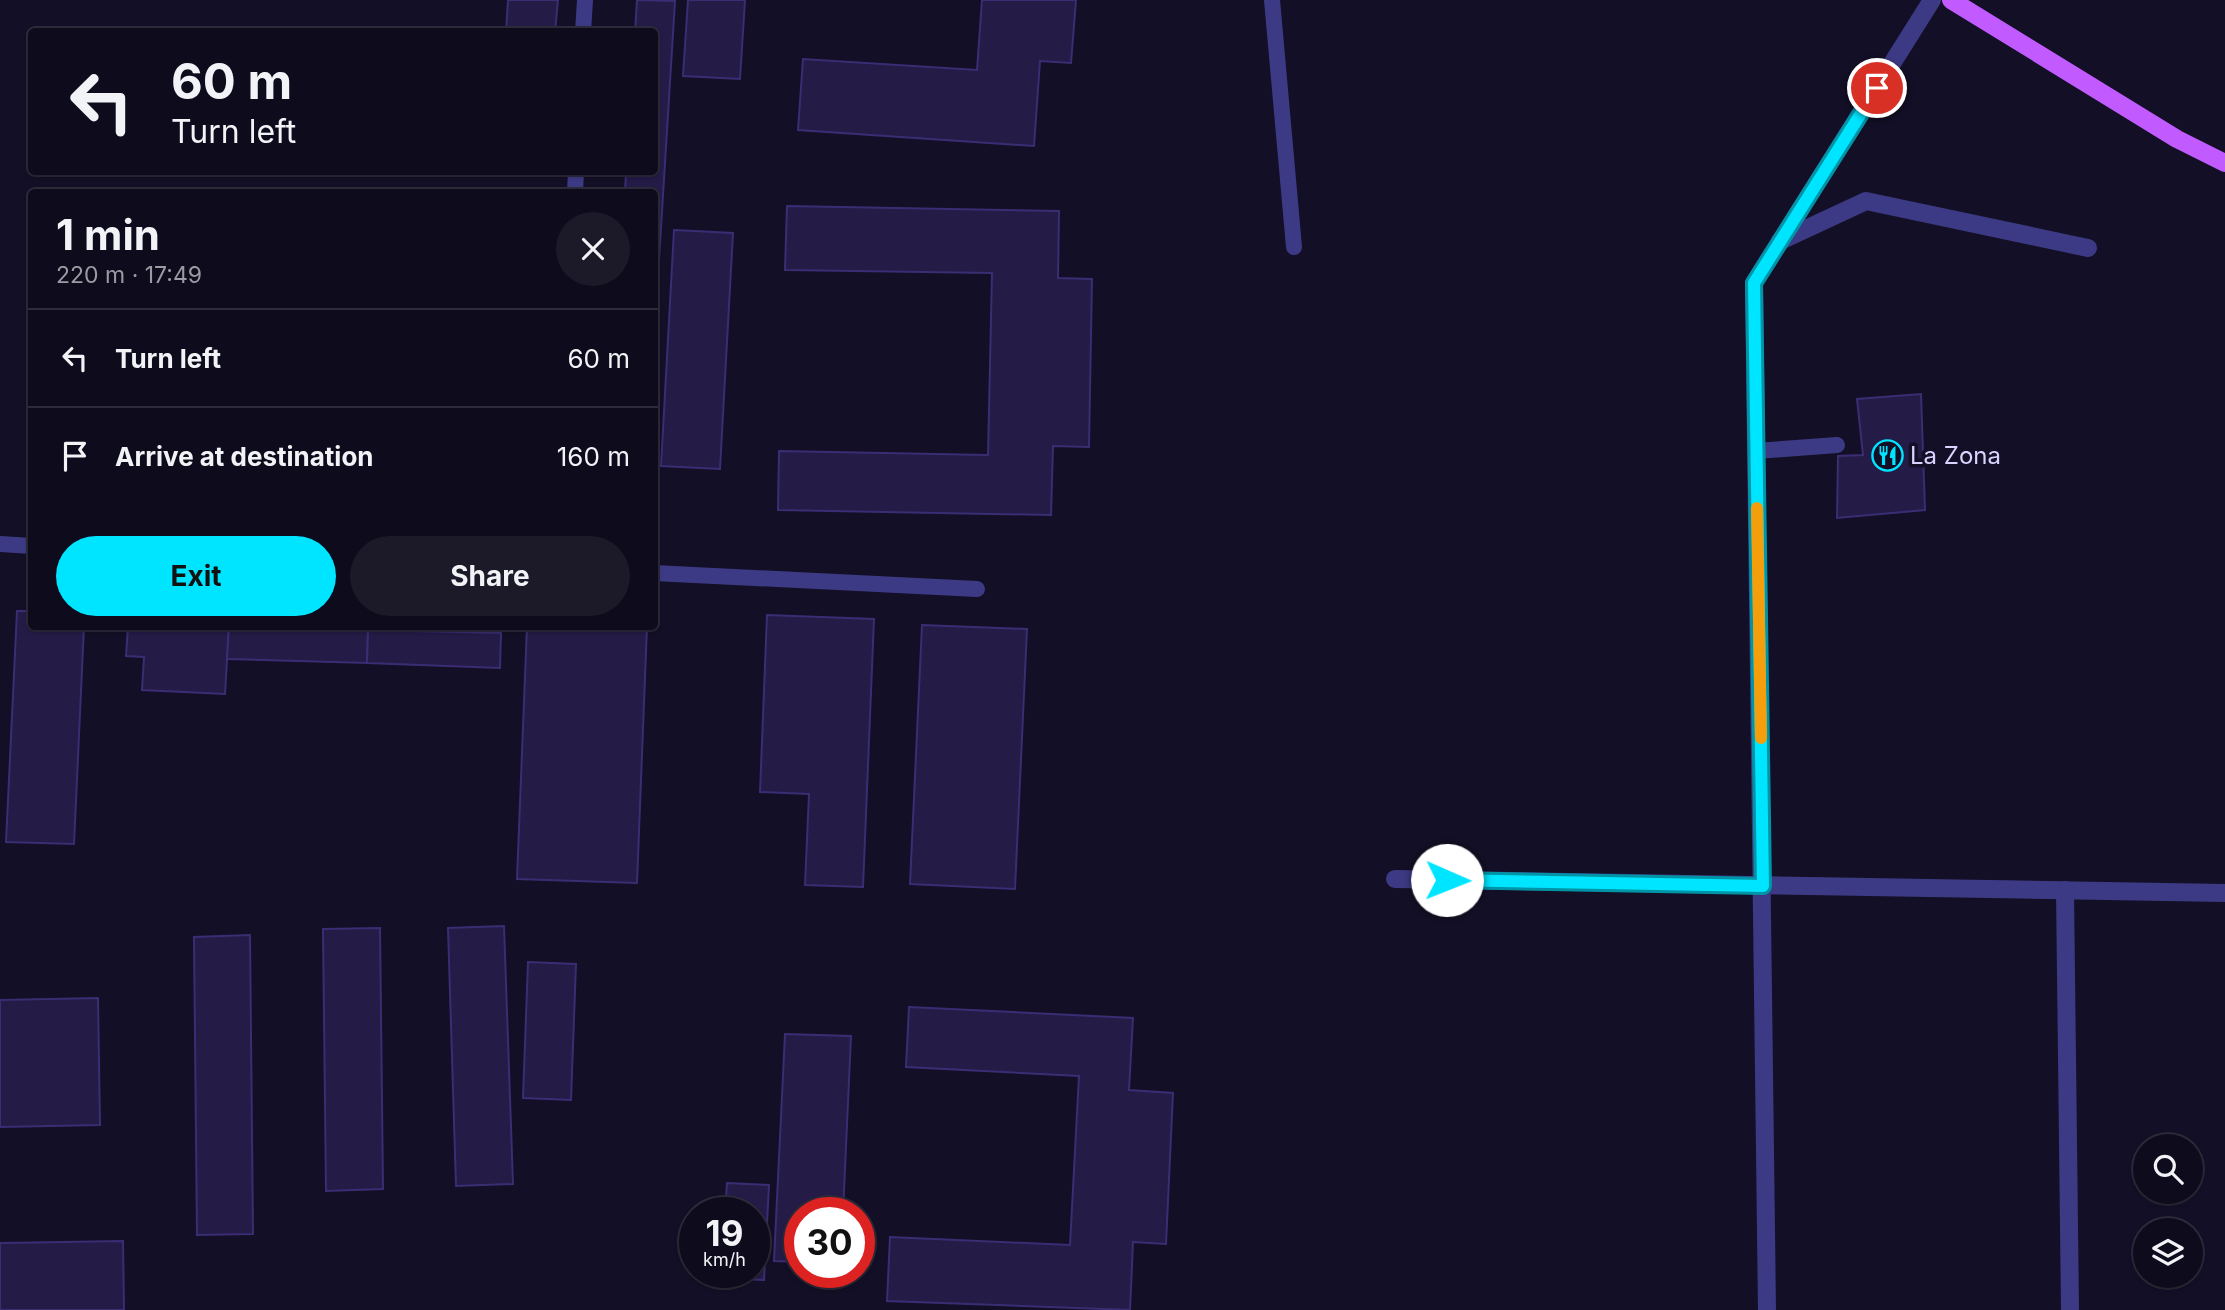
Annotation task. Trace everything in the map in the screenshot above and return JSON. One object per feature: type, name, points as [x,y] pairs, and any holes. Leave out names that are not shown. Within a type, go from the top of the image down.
[{"type":"main road","points":[[1951,0],[2177,139],[2225,163]]},
{"type":"street","points":[[1768,1310],[1754,283],[1932,0]]},
{"type":"street","points":[[1780,241],[1866,201],[2088,248]]},
{"type":"street","points":[[1395,879],[2225,894]]},
{"type":"street","points":[[2065,890],[2070,1310]]},
{"type":"lane","points":[[583,28],[585,0]]},
{"type":"lane","points":[[1272,0],[1294,247]]},
{"type":"lane","points":[[1756,451],[1836,445]]},
{"type":"lane","points":[[0,544],[28,546]]},
{"type":"lane","points":[[658,573],[977,589]]},
{"type":"building","points":[[508,0],[558,0],[555,28],[506,28]]},
{"type":"building","points":[[637,0],[675,1],[658,277],[658,189],[625,189],[626,175],[658,175],[658,28],[635,28]]},
{"type":"building","points":[[688,0],[745,0],[740,79],[683,76]]},
{"type":"building","points":[[982,0],[1076,0],[1071,63],[1040,61],[1034,146],[798,130],[803,59],[977,70]]},
{"type":"building","points":[[787,206],[1059,211],[1058,278],[1092,279],[1089,447],[1053,446],[1051,515],[778,510],[779,451],[988,455],[992,273],[785,270]]},
{"type":"building","points":[[674,230],[733,233],[720,469],[661,466]]},
{"type":"building","name":"La Zona","points":[[1921,394],[1925,510],[1837,518],[1838,456],[1863,455],[1857,399]]},
{"type":"building","points":[[17,611],[28,611],[28,630],[84,630],[74,844],[6,842]]},
{"type":"building","points":[[767,615],[874,619],[863,887],[805,885],[809,794],[760,792]]},
{"type":"building","points":[[922,625],[1027,629],[1015,889],[910,884]]},
{"type":"building","points":[[128,630],[229,630],[225,694],[142,690],[144,657],[126,656]]},
{"type":"building","points":[[229,630],[368,630],[367,663],[227,659]]},
{"type":"building","points":[[368,630],[501,633],[500,668],[367,663]]},
{"type":"building","points":[[527,630],[647,630],[637,883],[517,879]]},
{"type":"building","points":[[504,926],[513,1184],[456,1186],[448,928]]},
{"type":"building","points":[[380,928],[383,1189],[326,1191],[323,929]]},
{"type":"building","points":[[250,935],[253,1234],[197,1235],[194,937]]},
{"type":"building","points":[[528,962],[576,964],[571,1100],[523,1098]]},
{"type":"building","points":[[98,998],[100,1125],[0,1127],[0,1000]]},
{"type":"building","points":[[909,1007],[1133,1018],[1129,1090],[1173,1093],[1166,1244],[1133,1242],[1130,1310],[887,1301],[890,1237],[1070,1245],[1079,1076],[906,1067]]},
{"type":"building","points":[[785,1034],[851,1036],[844,1197],[784,1197],[784,1261],[774,1261]]},
{"type":"building","points":[[727,1183],[769,1185],[768,1197],[726,1197]]},
{"type":"building","points":[[123,1241],[124,1310],[0,1310],[0,1243]]},
{"type":"slow traffic","points":[[1757,508],[1761,738]]},
{"type":"place","name":"La Zona","points":[[1887,456]]},
{"type":"route","points":[[1447,880],[1763,886],[1754,283],[1877,88]]}]
